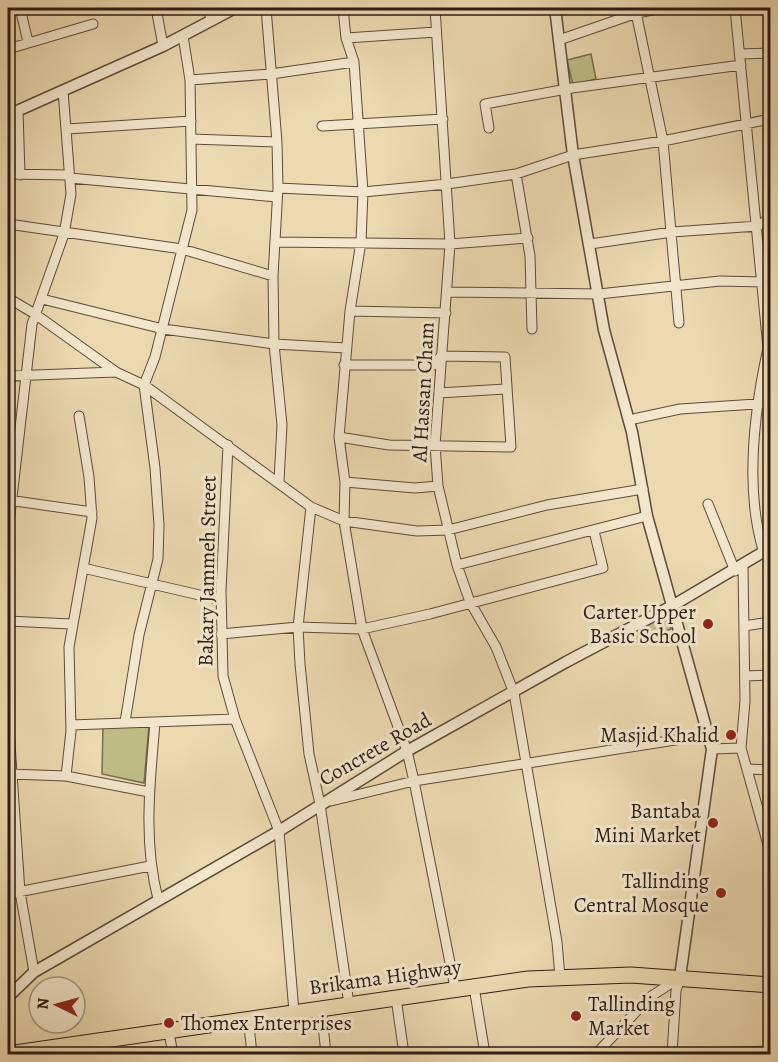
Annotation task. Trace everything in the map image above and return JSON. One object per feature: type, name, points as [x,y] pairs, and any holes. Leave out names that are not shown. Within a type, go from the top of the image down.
[{"type":"highway","name":"Brikama Highway","points":[[8,1054],[455,988],[560,977],[771,985]]},
{"type":"highway","name":"Brikama Highway","points":[[60,1054],[102,1052],[170,1038],[476,993],[581,983],[676,982],[771,993]]},
{"type":"street","points":[[20,8],[28,42]]},
{"type":"street","points":[[156,8],[163,46]]},
{"type":"street","points":[[207,8],[212,20]]},
{"type":"street","points":[[20,175],[13,113],[163,46],[235,8]]},
{"type":"street","points":[[266,8],[277,142],[278,193],[273,276],[274,344],[282,425],[279,481]]},
{"type":"street","points":[[343,8],[346,38],[354,62],[363,192],[361,242],[350,311],[339,437],[345,482],[344,521],[362,629],[407,751],[455,988]]},
{"type":"street","name":"Al Hassan Cham","points":[[435,8],[450,243],[435,445],[438,486],[457,565],[470,602],[496,647],[514,693],[557,942],[560,977]]},
{"type":"street","points":[[555,8],[573,154],[604,330],[629,420],[647,516],[711,749],[676,982],[672,1054]]},
{"type":"street","points":[[559,40],[636,10],[663,8]]},
{"type":"street","points":[[735,8],[758,226],[767,282],[768,348],[756,404],[754,524],[767,550]]},
{"type":"street","points":[[636,10],[663,141],[679,323]]},
{"type":"street","points":[[8,49],[93,24]]},
{"type":"street","points":[[346,38],[436,32]]},
{"type":"street","points":[[125,722],[139,635],[158,559],[159,525],[155,468],[144,385],[163,329],[192,210],[190,80],[183,36]]},
{"type":"street","points":[[740,54],[771,53]]},
{"type":"street","points":[[190,80],[271,74],[354,62]]},
{"type":"street","points":[[489,128],[485,104],[741,65]]},
{"type":"street","points":[[8,532],[9,501],[35,314],[64,234],[71,194],[63,91]]},
{"type":"street","points":[[322,126],[443,119]]},
{"type":"street","points":[[8,174],[69,176],[192,189],[278,193],[363,192],[447,184],[516,174],[573,154],[663,141],[771,119]]},
{"type":"street","points":[[67,129],[191,121]]},
{"type":"street","points":[[191,139],[277,142]]},
{"type":"street","points":[[516,174],[528,238],[532,329]]},
{"type":"street","points":[[590,244],[672,232],[758,226],[771,218]]},
{"type":"street","points":[[8,224],[64,234],[182,249],[273,276]]},
{"type":"street","points":[[275,242],[450,243],[528,238]]},
{"type":"street","points":[[448,292],[599,294],[720,281],[767,282]]},
{"type":"street","points":[[8,298],[35,314],[116,372],[144,385],[279,481],[311,507],[344,521],[417,531],[448,530],[547,505],[643,489]]},
{"type":"street","points":[[42,299],[163,329],[274,344],[346,348]]},
{"type":"street","points":[[350,311],[446,314]]},
{"type":"street","points":[[339,437],[389,444],[511,447],[504,357],[441,356],[434,365],[344,365]]},
{"type":"street","points":[[8,376],[116,372]]},
{"type":"street","points":[[439,393],[505,389]]},
{"type":"street","points":[[629,420],[680,409],[771,403]]},
{"type":"street","points":[[66,776],[71,725],[69,647],[71,624],[92,512],[79,416]]},
{"type":"street","name":"Bakary Jammeh Street","points":[[228,445],[221,600],[223,676],[235,719],[279,831],[294,1012]]},
{"type":"street","points":[[345,482],[415,488],[438,486]]},
{"type":"street","points":[[9,501],[92,512]]},
{"type":"street","points":[[708,504],[739,569],[744,626],[745,676],[741,747],[771,852]]},
{"type":"street","points":[[311,507],[298,627],[309,754],[320,804],[349,1004]]},
{"type":"street","points":[[457,565],[647,516]]},
{"type":"street","points":[[221,634],[298,627],[362,629],[603,568],[594,531]]},
{"type":"street","name":"Concrete Road","points":[[8,997],[34,972],[279,831],[407,751],[739,569],[767,550]]},
{"type":"street","points":[[83,568],[221,600]]},
{"type":"street","points":[[8,621],[71,624]]},
{"type":"street","points":[[744,626],[771,622]]},
{"type":"street","points":[[745,676],[771,675]]},
{"type":"street","points":[[8,714],[10,774],[20,892],[34,972]]},
{"type":"street","points":[[71,725],[235,719]]},
{"type":"street","points":[[155,723],[149,792],[150,866],[158,899]]},
{"type":"street","points":[[320,804],[414,781],[707,735]]},
{"type":"street","points":[[711,749],[741,747]]},
{"type":"street","points":[[749,769],[771,770]]},
{"type":"street","points":[[10,774],[66,776],[149,792]]},
{"type":"street","points":[[8,894],[150,866]]},
{"type":"street","points":[[596,1054],[650,997],[676,982]]},
{"type":"street","points":[[476,993],[485,1054]]},
{"type":"street","points":[[397,1005],[404,1054]]},
{"type":"street","points":[[322,1016],[326,1054]]},
{"type":"street","points":[[249,1026],[252,1054]]},
{"type":"street","points":[[170,1038],[173,1054]]},
{"type":"street","points":[[654,1054],[771,1052]]},
{"type":"shaded area","points":[[591,54],[596,79],[573,85],[567,60]]},
{"type":"shaded area","points":[[664,611],[671,629],[629,645],[625,632]]},
{"type":"shaded area","points":[[149,725],[144,783],[102,774],[103,726]]},
{"type":"place","name":"Carter Upper Basic School","points":[[708,624]]},
{"type":"place","name":"Masjid Khalid","points":[[731,735]]},
{"type":"place","name":"Bantaba Mini Market","points":[[713,823]]},
{"type":"place","name":"Tallinding Central Mosque","points":[[721,893]]},
{"type":"place","name":"Tallinding Market","points":[[576,1016]]},
{"type":"place","name":"Thomex Enterprises","points":[[169,1023]]}]
